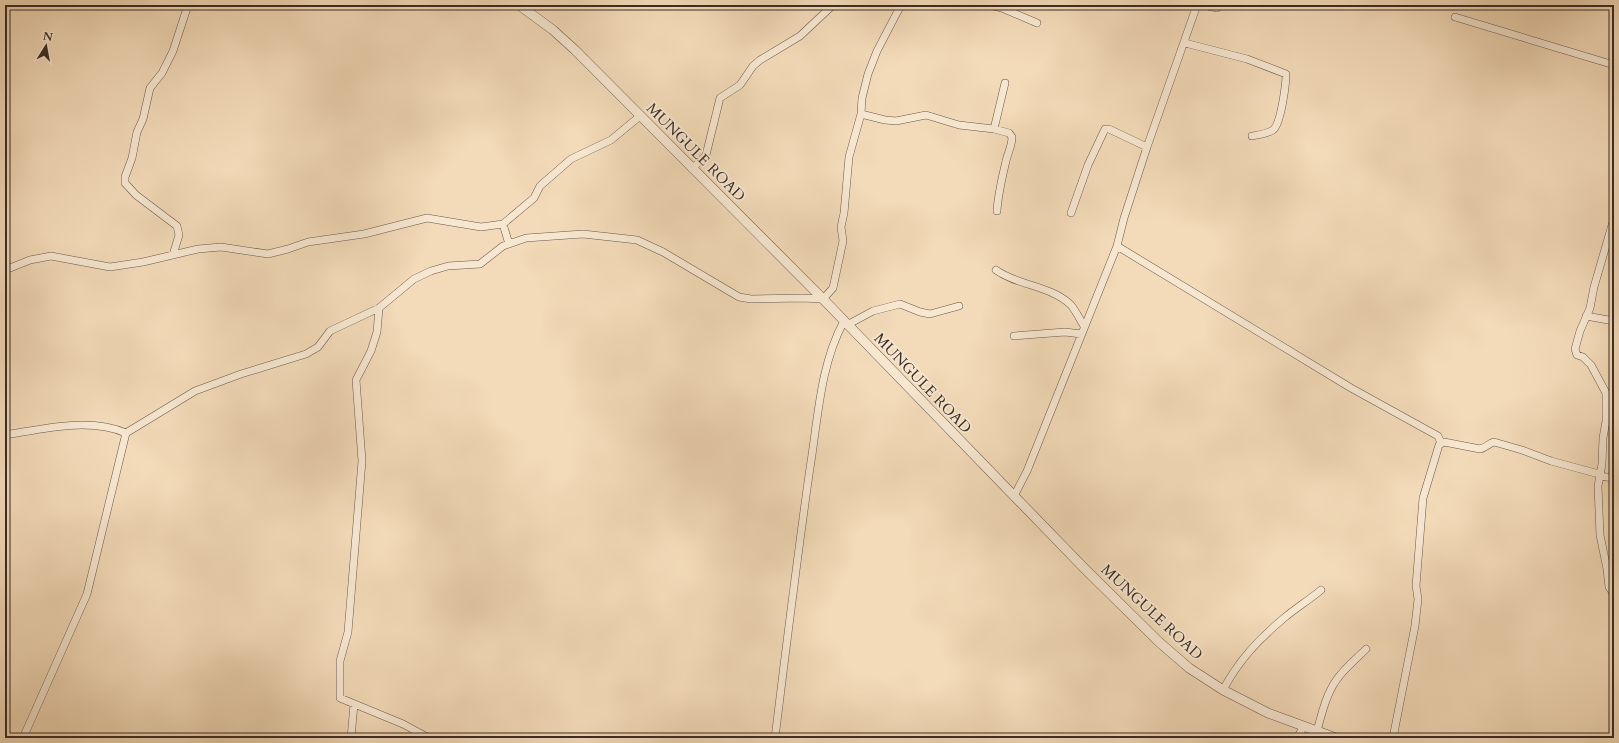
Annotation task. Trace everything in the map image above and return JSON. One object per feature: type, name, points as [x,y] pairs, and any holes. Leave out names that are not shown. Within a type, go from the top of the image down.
[{"type":"street","points":[[173,255],[179,235],[176,226],[136,195],[125,183],[125,177],[132,158],[137,132],[143,119],[150,88],[162,73],[173,51],[188,5]]},
{"type":"street","name":"MUNGULE ROAD","points":[[519,5],[553,30],[575,50],[823,299],[1014,496],[1159,642],[1189,668],[1223,690],[1268,713],[1336,738]]},
{"type":"street","points":[[692,169],[706,155],[720,98],[740,85],[753,66],[760,60],[800,36],[833,5]]},
{"type":"street","points":[[23,738],[87,594],[126,433],[195,391],[240,374],[306,354],[318,347],[330,331],[379,308],[414,279],[431,271],[448,266],[480,264],[503,246],[526,238],[583,234],[637,240],[663,252],[739,297],[751,299],[823,299],[833,288],[843,241],[841,227],[844,213],[849,157],[861,114],[862,98],[868,74],[877,51],[901,5]]},
{"type":"street","points":[[989,5],[1002,8],[1037,23]]},
{"type":"street","points":[[1014,496],[1027,471],[1117,246],[1124,218],[1147,146],[1185,43],[1197,5]]},
{"type":"street","points":[[1204,5],[1217,8],[1221,5]]},
{"type":"street","points":[[1455,17],[1614,65]]},
{"type":"street","points":[[1185,43],[1247,59],[1286,74],[1286,83],[1278,124],[1274,130],[1252,136]]},
{"type":"street","points":[[994,129],[1005,83]]},
{"type":"street","points":[[861,114],[896,121],[926,115],[960,126],[994,129],[1009,133],[1012,136],[1012,144],[1006,160],[998,196],[997,211]]},
{"type":"street","points":[[5,270],[30,260],[52,256],[110,267],[198,249],[221,248],[268,254],[308,242],[364,234],[427,218],[481,227],[504,224],[534,198],[540,186],[561,167],[583,153],[612,140],[640,116]]},
{"type":"street","points":[[1071,213],[1088,165],[1105,129],[1109,129],[1147,146]]},
{"type":"street","points":[[1614,222],[1596,280],[1590,308],[1575,349],[1578,355],[1583,357],[1591,366],[1606,393],[1606,421],[1603,438],[1602,464],[1599,475],[1600,540],[1607,569],[1609,587],[1614,595]]},
{"type":"street","points":[[504,224],[509,244]]},
{"type":"street","points":[[1117,246],[1351,388],[1438,436],[1441,443]]},
{"type":"street","points":[[996,270],[1013,279],[1058,295],[1072,306],[1084,326]]},
{"type":"street","points":[[775,738],[801,534],[825,370],[835,336],[845,323],[873,311],[900,304],[920,312],[930,314],[959,306]]},
{"type":"street","points":[[379,308],[377,332],[371,351],[356,380],[362,461],[348,632],[340,661],[340,698],[403,724],[429,738]]},
{"type":"street","points":[[1586,316],[1614,321]]},
{"type":"street","points":[[1014,336],[1065,332],[1081,334]]},
{"type":"street","points":[[5,435],[48,428],[95,426],[119,430],[126,433]]},
{"type":"street","points":[[1393,738],[1417,614],[1418,599],[1416,586],[1423,498],[1437,447],[1441,443],[1449,443],[1484,449],[1494,442],[1551,461],[1614,478]]},
{"type":"street","points":[[1223,690],[1249,650],[1283,618],[1321,590]]},
{"type":"street","points":[[1317,731],[1324,705],[1331,688],[1339,677],[1366,649]]},
{"type":"street","points":[[351,738],[354,704]]},
{"type":"street","points":[[1297,738],[1304,726]]}]
